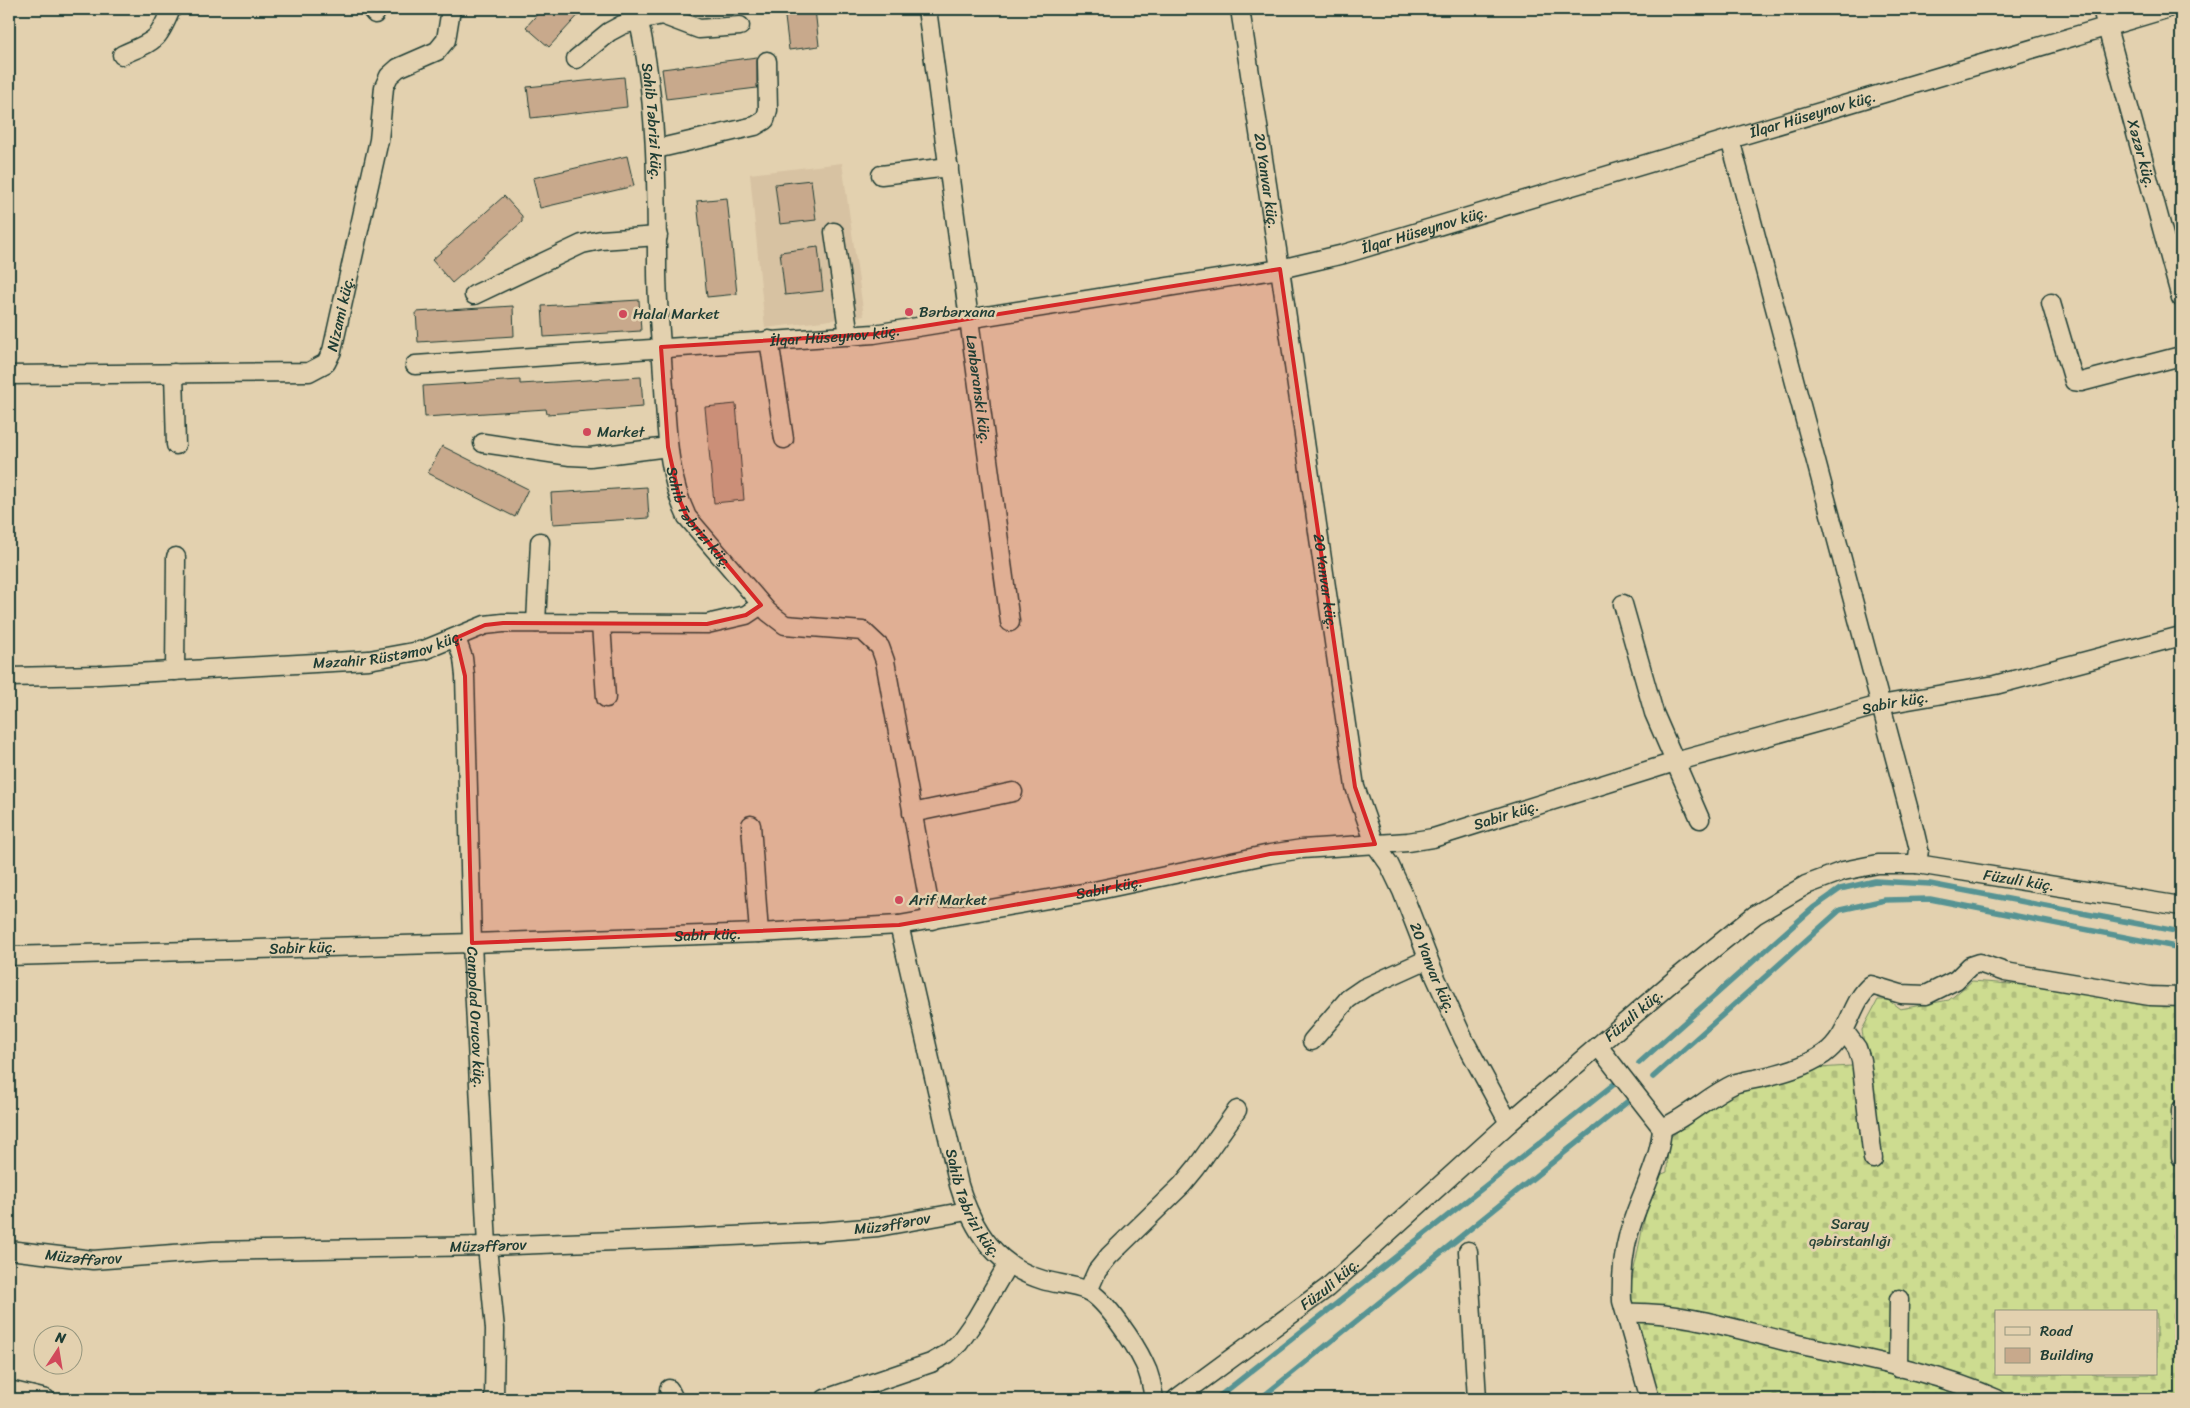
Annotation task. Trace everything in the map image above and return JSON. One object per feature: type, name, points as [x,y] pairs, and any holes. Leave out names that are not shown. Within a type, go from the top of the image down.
[{"type":"street","points":[[122,55],[153,41],[161,31],[171,9]]},
{"type":"street","name":"Nizami küç.","points":[[9,375],[309,372],[326,363],[332,351],[377,149],[384,87],[389,76],[398,68],[437,51],[446,40],[451,9]]},
{"type":"street","name":"Lənbəranski küç.","points":[[927,9],[1010,622]]},
{"type":"street","name":"20 Yanvar küç.","points":[[1240,9],[1280,269],[1355,787],[1375,844],[1389,864],[1402,891],[1428,959],[1464,1040],[1509,1123]]},
{"type":"street","name":"İlqar Hüseynov küç.","points":[[415,365],[849,336],[1280,269],[1344,254],[1730,139],[2105,17],[2166,9]]},
{"type":"street","points":[[576,59],[609,32],[637,14],[662,15],[699,29],[740,26]]},
{"type":"street","name":"Sahib Təbrizi küç.","points":[[637,14],[656,149],[657,270],[668,447],[673,478],[680,501],[688,516],[761,605],[785,625],[863,631],[880,647],[885,661],[932,920]]},
{"type":"street","name":"Xəzər küç.","points":[[2105,17],[2181,298]]},
{"type":"street","points":[[656,149],[755,126],[764,120],[768,110],[767,61]]},
{"type":"street","points":[[1730,139],[1880,705],[1916,833],[1919,850],[1917,864]]},
{"type":"street","points":[[881,174],[949,167]]},
{"type":"street","points":[[834,232],[849,336]]},
{"type":"street","points":[[474,295],[582,244],[601,240],[658,236]]},
{"type":"street","points":[[2052,303],[2074,381],[2081,382],[2181,356]]},
{"type":"street","points":[[769,340],[784,439]]},
{"type":"street","points":[[174,373],[176,445]]},
{"type":"street","points":[[483,443],[570,456],[590,457],[668,447]]},
{"type":"street","points":[[536,623],[540,542]]},
{"type":"street","points":[[175,671],[176,557]]},
{"type":"street","points":[[1623,604],[1654,713],[1700,819]]},
{"type":"street","name":"Məzahir Rüstəmov küç.","points":[[9,677],[175,671],[369,660],[424,650],[485,625],[502,623],[707,624],[746,615],[761,605]]},
{"type":"street","points":[[601,624],[606,698]]},
{"type":"street","name":"Sabir küç.","points":[[9,956],[472,943],[759,933],[899,925],[1094,891],[1270,854],[1302,849],[1408,842],[1433,838],[1675,762],[1880,705],[2012,681],[2181,636]]},
{"type":"street","name":"Canpolad Orucov küç.","points":[[456,638],[463,658],[465,676],[472,943],[487,1246],[495,1329],[494,1399]]},
{"type":"street","points":[[912,813],[1013,792]]},
{"type":"street","points":[[751,825],[759,933]]},
{"type":"street","name":"Füzuli küç.","points":[[1176,1399],[1327,1288],[1509,1123],[1672,982],[1755,915],[1806,885],[1843,871],[1878,864],[1917,864],[2181,906]]},
{"type":"street","name":"Sahib Təbrizi küç.","points":[[899,925],[967,1211],[973,1224],[997,1254],[1008,1264],[1029,1276],[1088,1291],[1102,1301],[1143,1361],[1151,1380],[1154,1399]]},
{"type":"street","points":[[1312,1041],[1348,999],[1364,988],[1428,959]]},
{"type":"street","points":[[1662,1128],[1685,1116],[1716,1093],[1737,1083],[1793,1070],[1825,1053],[1845,1032],[1863,992],[1872,985],[1901,994],[1926,995],[1956,980],[1970,966],[1979,963],[2005,972],[2150,996],[2181,997]]},
{"type":"street","points":[[1845,1032],[1857,1048],[1861,1060],[1873,1159]]},
{"type":"street","points":[[1598,1046],[1662,1128],[1657,1155],[1632,1222],[1625,1257],[1622,1286],[1626,1313],[1650,1399]]},
{"type":"street","points":[[1088,1291],[1097,1271],[1109,1256],[1196,1168],[1237,1110]]},
{"type":"street","points":[[2181,1110],[2181,1156]]},
{"type":"street","name":"Müzəffərov","points":[[9,1250],[93,1260],[213,1251],[487,1246],[817,1232],[878,1227],[967,1211]]},
{"type":"street","points":[[1468,1251],[1477,1399]]},
{"type":"street","points":[[825,1399],[931,1363],[947,1354],[976,1319],[1008,1264]]},
{"type":"street","points":[[1898,1368],[1899,1299]]},
{"type":"street","points":[[1626,1313],[1646,1312],[1709,1323],[1898,1368],[1971,1388],[1998,1399]]},
{"type":"street","points":[[9,1390],[46,1399]]},
{"type":"highlighted area","points":[[1280,269],[1355,787],[1375,844],[1270,854],[1094,891],[899,925],[472,943],[465,676],[456,638],[485,625],[503,623],[707,624],[746,615],[761,605],[687,517],[680,501],[668,447],[661,347],[874,334]]},
{"type":"shaded area","points":[[842,163],[864,316],[765,328],[750,174]]},
{"type":"green space","name":"Saray qəbirstanlığı","points":[[1972,981],[2048,987],[2142,1005],[2181,1004],[2181,1399],[1661,1399],[1640,1345],[1628,1298],[1653,1178],[1667,1172],[1668,1139],[1726,1093],[1771,1086],[1818,1068],[1867,1065],[1862,1030],[1878,1000],[1888,1000],[1900,1009],[1949,1000]]},
{"type":"building","points":[[542,9],[584,9],[549,47],[526,27]]},
{"type":"building","points":[[784,9],[815,9],[819,46],[789,50]]},
{"type":"building","points":[[757,57],[757,88],[666,99],[662,69]]},
{"type":"building","points":[[624,77],[627,107],[531,118],[527,87]]},
{"type":"building","points":[[627,156],[634,186],[540,208],[533,178]]},
{"type":"building","points":[[811,180],[816,220],[780,224],[775,184]]},
{"type":"building","points":[[504,196],[522,216],[522,222],[452,283],[432,260]]},
{"type":"building","points":[[727,198],[737,294],[707,297],[697,201]]},
{"type":"building","points":[[818,247],[823,291],[785,295],[780,252]]},
{"type":"building","points":[[639,300],[641,331],[544,337],[542,306]]},
{"type":"building","points":[[513,306],[514,336],[418,342],[416,312]]},
{"type":"building","points":[[641,377],[643,407],[547,414],[546,409],[425,417],[423,386],[520,380],[520,384]]},
{"type":"building","points":[[736,404],[744,500],[714,503],[705,407]]},
{"type":"building","points":[[442,446],[528,489],[515,517],[428,473]]},
{"type":"building","points":[[647,487],[649,518],[553,524],[551,493]]},
{"type":"waterway","points":[[1639,1063],[1813,908],[1840,889],[1875,881],[1930,884],[2181,932]]},
{"type":"waterway","points":[[1653,1077],[1840,910],[1885,900],[1930,899],[2181,948]]},
{"type":"waterway","points":[[1216,1399],[1613,1085]]},
{"type":"waterway","points":[[1260,1399],[1627,1102]]},
{"type":"place","name":"Bərbərxana","points":[[909,312]]},
{"type":"place","name":"Halal Market","points":[[623,314]]},
{"type":"place","name":"Market","points":[[587,432]]},
{"type":"place","name":"Arif Market","points":[[899,900]]}]
